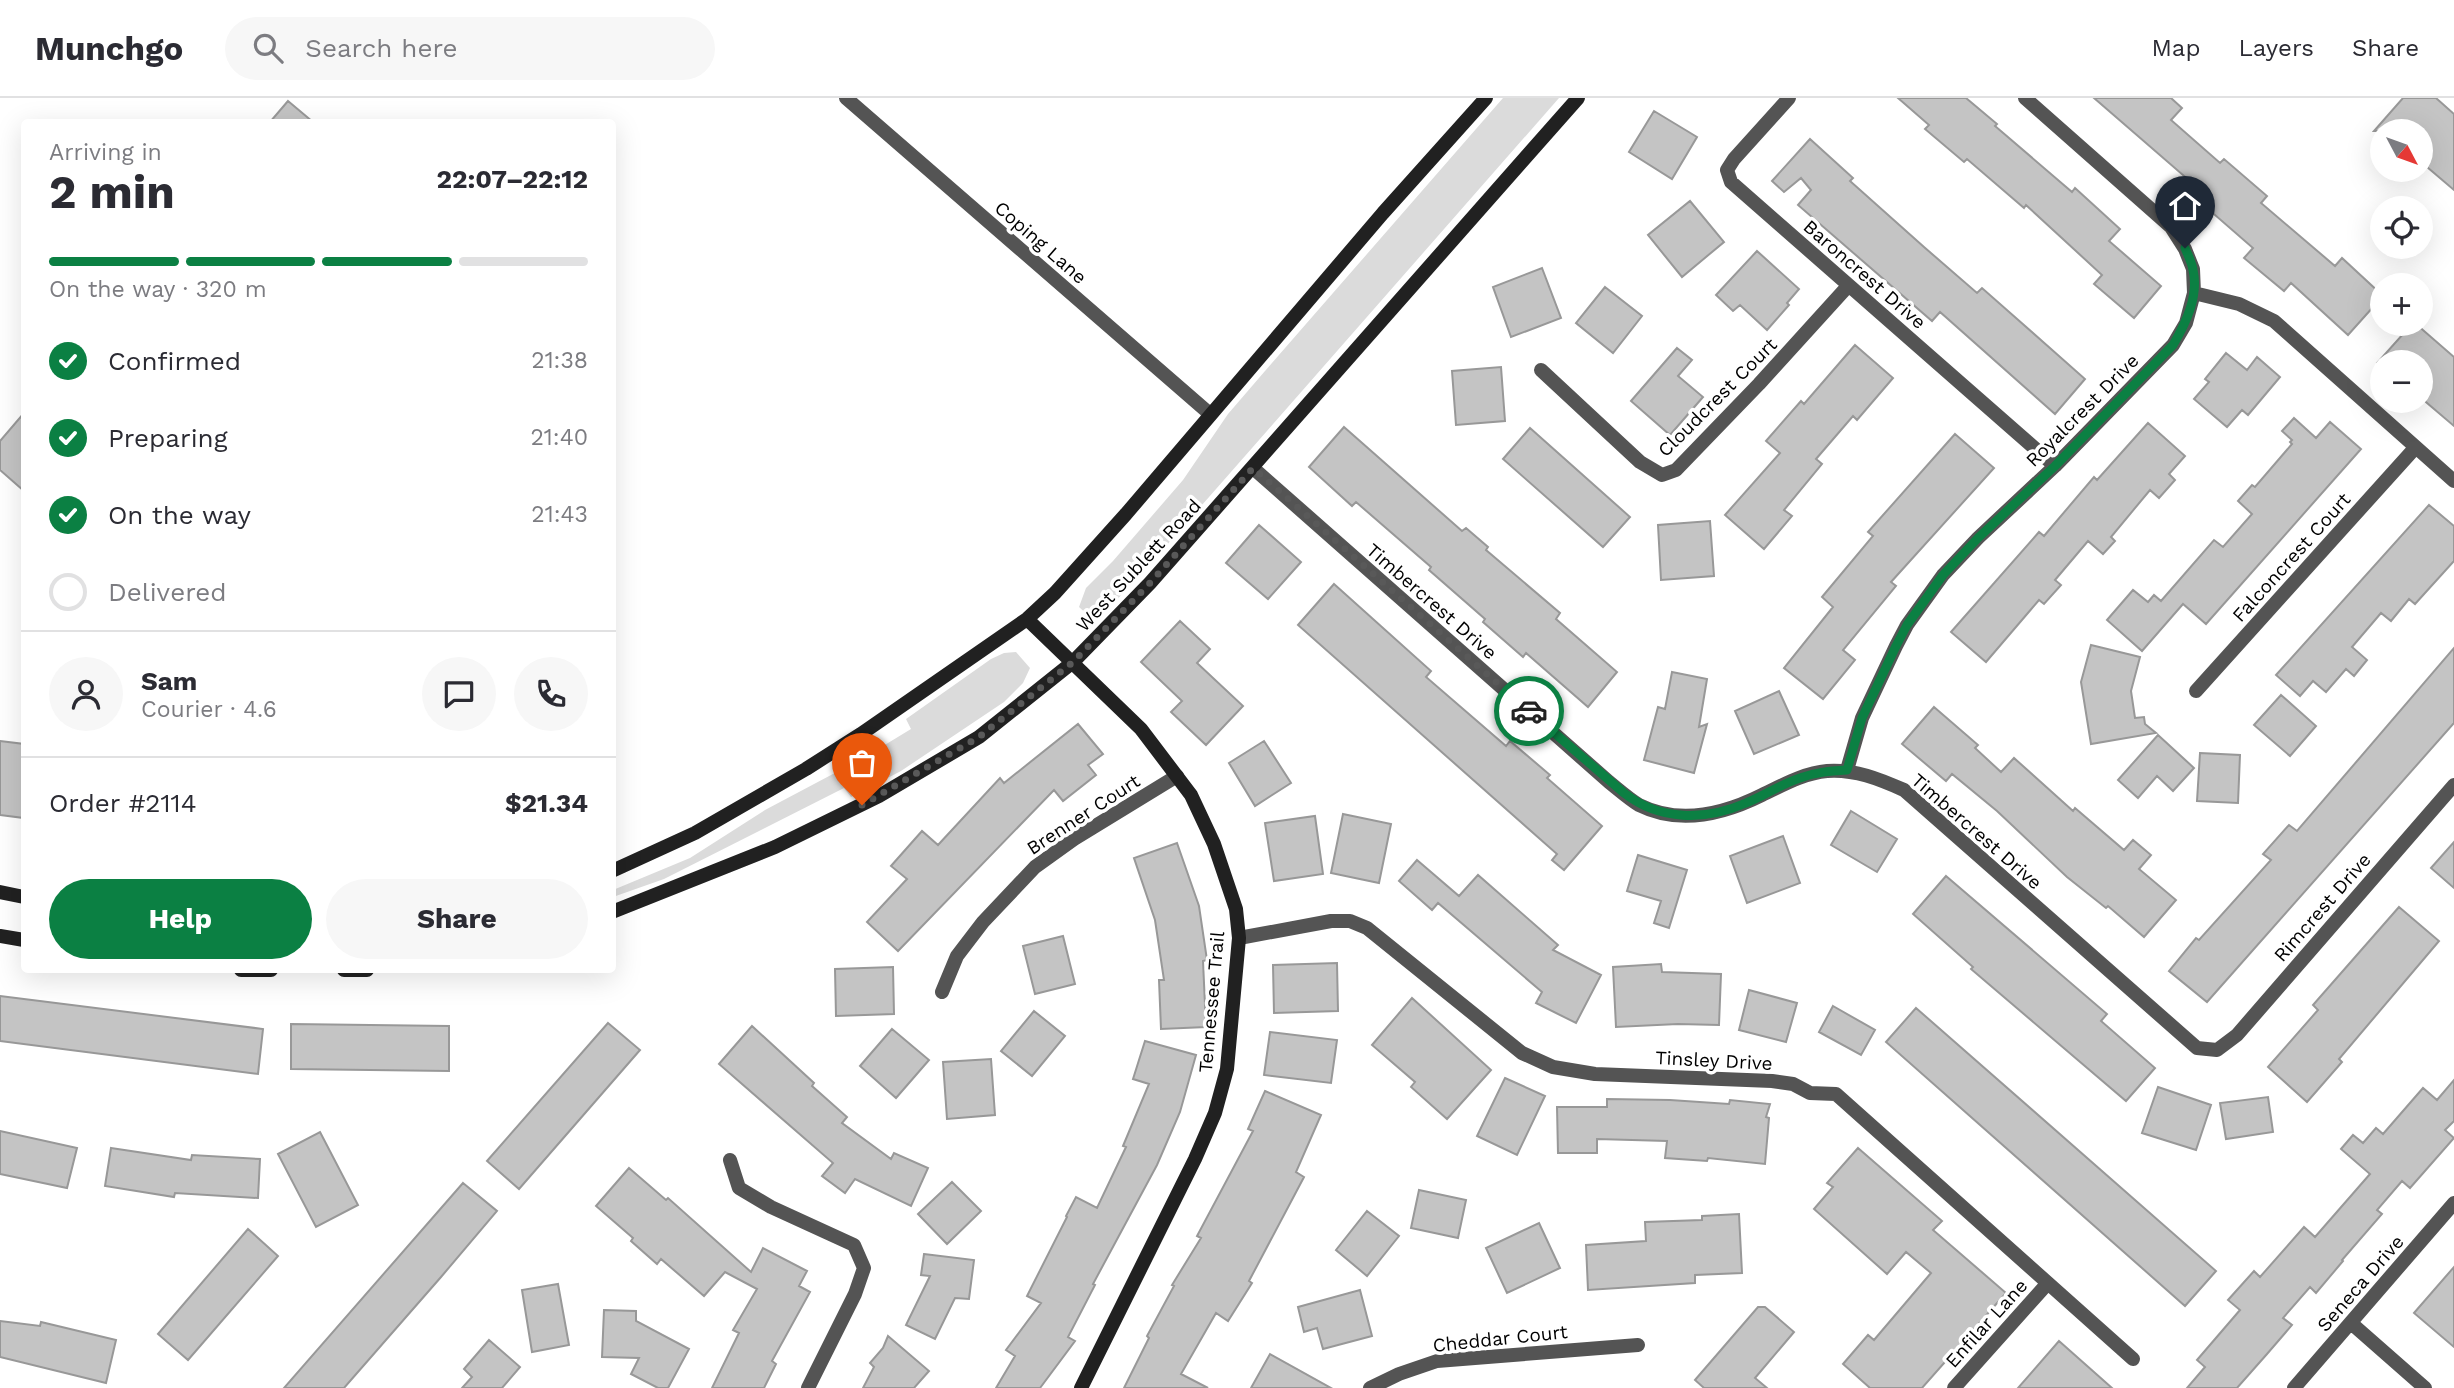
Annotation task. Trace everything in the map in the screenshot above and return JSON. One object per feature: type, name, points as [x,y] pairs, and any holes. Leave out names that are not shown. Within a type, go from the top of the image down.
[{"type":"main road","points":[[616,869],[695,833],[806,769],[1027,620],[1102,541],[1383,213],[1486,98]]},
{"type":"main road","name":"West Sublett Road","points":[[616,910],[775,847],[879,796],[979,737],[1073,662],[1150,583],[1253,468],[1578,98]]},
{"type":"main road","name":"Tennessee Trail","points":[[1027,620],[1141,729],[1191,795],[1214,844],[1236,909],[1239,938],[1227,1069],[1215,1113],[1195,1159],[1081,1388]]},
{"type":"main road","points":[[0,892],[21,896]]},
{"type":"main road","points":[[0,936],[21,940]]},
{"type":"street","name":"Coping Lane","points":[[846,98],[1210,414]]},
{"type":"street","name":"Baroncrest Drive","points":[[1789,98],[1727,170],[1731,182],[2055,466]]},
{"type":"street","name":"Royalcrest Drive","points":[[1847,770],[1862,718],[1907,625],[1943,575],[1978,538],[2055,466],[2173,345],[2186,323],[2194,293],[2193,269],[2185,248],[2171,227],[2025,98]]},
{"type":"street","name":"Cloudcrest Court","points":[[1541,370],[1640,462],[1662,475],[1676,470],[1685,461],[1848,286]]},
{"type":"street","points":[[2194,293],[2239,304],[2274,321],[2454,481]]},
{"type":"street","name":"Falconcrest Court","points":[[2196,691],[2415,448]]},
{"type":"street","name":"Timbercrest Drive","points":[[1253,468],[1609,782],[1638,804],[1664,814],[1711,814],[1745,804],[1797,778],[1824,771],[1847,770],[1873,776],[1904,790],[2185,1040],[2197,1048],[2217,1050]]},
{"type":"street","name":"Brenner Court","points":[[942,992],[957,956],[983,922],[1035,867],[1074,839],[1177,776]]},
{"type":"street","name":"Rimcrest Drive","points":[[2217,1050],[2237,1035],[2454,785]]},
{"type":"street","name":"Tinsley Drive","points":[[1239,938],[1331,921],[1350,921],[1367,928],[1522,1053],[1553,1068],[1595,1073],[1772,1081],[1793,1084],[1810,1093],[1836,1094],[2133,1359]]},
{"type":"street","points":[[730,1160],[739,1188],[771,1207],[854,1245],[864,1268],[855,1294],[808,1388]]},
{"type":"street","name":"Seneca Drive","points":[[2294,1388],[2454,1203]]},
{"type":"street","name":"Enfilar Lane","points":[[1954,1388],[2047,1284]]},
{"type":"street","points":[[2351,1323],[2425,1388]]},
{"type":"street","name":"Cheddar Court","points":[[1370,1388],[1399,1374],[1437,1361],[1638,1345]]},
{"type":"shaded area","points":[[1503,98],[1559,98],[1159,554],[1113,604],[1090,617],[1079,607],[1086,588],[1183,480],[1228,414]]},
{"type":"shaded area","points":[[1016,652],[1030,668],[1023,683],[1004,702],[901,771],[851,797],[844,788],[664,879],[616,896],[616,889],[690,858],[765,810],[865,757],[911,729],[906,719],[991,659],[1004,653]]},
{"type":"building","points":[[1898,98],[1966,98],[2072,192],[2075,188],[2120,229],[2109,241],[2161,286],[2134,318],[2094,284],[2102,275],[2026,205],[2024,208],[1967,159],[1964,162],[1925,129],[1929,125]]},
{"type":"building","points":[[2094,98],[2171,98],[2182,108],[2171,120],[2220,163],[2224,159],[2267,196],[2261,203],[2335,266],[2342,258],[2370,284],[2370,310],[2348,335],[2291,283],[2284,291],[2244,258],[2253,248],[2192,195],[2198,188]]},
{"type":"building","points":[[2403,98],[2436,98],[2454,114],[2454,190],[2433,172],[2433,119],[2385,119]]},
{"type":"building","points":[[288,101],[309,119],[273,119]]},
{"type":"building","points":[[1654,111],[1697,137],[1672,179],[1629,152]]},
{"type":"building","points":[[1810,139],[1853,178],[1850,181],[1924,247],[1977,293],[1982,288],[2085,379],[2055,414],[1940,312],[1932,321],[1798,205],[1811,190],[1801,178],[1784,192],[1772,181]]},
{"type":"building","points":[[1690,201],[1724,242],[1682,277],[1648,235]]},
{"type":"building","points":[[1757,251],[1799,289],[1767,330],[1740,305],[1733,311],[1716,295]]},
{"type":"building","points":[[1542,268],[1561,318],[1511,337],[1493,287]]},
{"type":"building","points":[[1605,287],[1642,316],[1613,353],[1576,323]]},
{"type":"building","points":[[2401,336],[2430,336],[2454,357],[2454,426],[2433,408],[2433,350],[2389,350]]},
{"type":"building","points":[[1855,345],[1893,378],[1857,420],[1853,416],[1816,459],[1822,464],[1784,510],[1792,516],[1764,549],[1725,515],[1780,453],[1766,441],[1801,401],[1804,404]]},
{"type":"building","points":[[1677,348],[1692,360],[1678,376],[1703,397],[1670,435],[1631,401]]},
{"type":"building","points":[[2226,353],[2247,370],[2257,357],[2280,377],[2248,415],[2242,410],[2227,427],[2194,399],[2209,382],[2205,379]]},
{"type":"building","points":[[1501,367],[1505,421],[1456,425],[1452,371]]},
{"type":"building","points":[[21,416],[21,488],[0,470],[0,441]]},
{"type":"building","points":[[2294,418],[2316,438],[2330,422],[2361,449],[2206,624],[2183,604],[2142,651],[2107,620],[2133,590],[2148,602],[2154,595],[2161,601],[2214,540],[2223,547],[2252,514],[2238,501],[2252,485],[2255,487],[2292,444],[2292,440],[2282,431]]},
{"type":"building","points":[[2148,423],[2185,456],[2169,474],[2175,480],[2159,498],[2150,490],[2111,537],[2115,541],[2103,554],[2088,541],[2055,580],[2061,585],[2044,604],[2039,600],[1986,662],[1951,632],[2039,532],[2044,536],[2094,477],[2097,480]]},
{"type":"building","points":[[1344,427],[1462,531],[1466,528],[1488,547],[1486,550],[1560,613],[1556,619],[1617,672],[1588,707],[1526,653],[1523,657],[1429,570],[1431,567],[1356,502],[1352,506],[1309,467]]},
{"type":"building","points":[[1530,428],[1630,517],[1603,547],[1503,459]]},
{"type":"building","points":[[1955,434],[1994,468],[1891,582],[1896,586],[1843,650],[1855,660],[1823,699],[1784,668],[1833,607],[1822,597],[1873,536],[1868,532]]},
{"type":"building","points":[[2429,505],[2454,526],[2454,561],[2415,604],[2409,599],[2391,621],[2381,613],[2352,647],[2367,660],[2354,676],[2346,669],[2326,692],[2313,681],[2300,696],[2276,675]]},
{"type":"building","points":[[1710,521],[1714,576],[1661,580],[1658,525]]},
{"type":"building","points":[[1259,525],[1301,562],[1268,599],[1226,563]]},
{"type":"building","points":[[1334,584],[1431,671],[1426,677],[1506,746],[1510,741],[1550,775],[1547,778],[1602,826],[1564,870],[1552,860],[1557,854],[1298,625]]},
{"type":"building","points":[[1180,621],[1210,649],[1197,663],[1243,706],[1206,745],[1171,712],[1182,701],[1141,662]]},
{"type":"building","points":[[2091,645],[2140,657],[2131,691],[2135,718],[2144,717],[2145,724],[2156,733],[2091,744],[2081,682]]},
{"type":"building","points":[[2454,648],[2454,723],[2207,1002],[2169,971],[2196,938],[2199,940],[2271,860],[2263,854],[2289,825],[2297,831]]},
{"type":"building","points":[[1672,672],[1707,679],[1699,727],[1707,724],[1694,773],[1644,760],[1658,707],[1665,709]]},
{"type":"building","points":[[1779,691],[1799,735],[1754,754],[1735,711]]},
{"type":"building","points":[[2281,695],[2316,726],[2290,756],[2254,725]]},
{"type":"building","points":[[1934,707],[1978,745],[1975,748],[2001,772],[2014,758],[2073,811],[2075,808],[2124,850],[2133,840],[2151,855],[2139,869],[2176,900],[2144,937],[2108,906],[2106,908],[2067,877],[1997,811],[1952,774],[1946,781],[1902,744]]},
{"type":"building","points":[[1078,724],[1103,754],[1088,765],[1096,775],[1063,801],[1054,790],[898,951],[867,922],[907,879],[891,866],[922,831],[938,845],[1000,778],[1004,783]]},
{"type":"building","points":[[2158,735],[2194,768],[2173,791],[2157,776],[2138,798],[2118,780]]},
{"type":"building","points":[[0,741],[21,744],[21,818],[0,815]]},
{"type":"building","points":[[1264,741],[1291,783],[1255,806],[1229,763]]},
{"type":"building","points":[[2200,753],[2240,755],[2238,803],[2197,801]]},
{"type":"building","points":[[1851,811],[1897,839],[1877,872],[1831,845]]},
{"type":"building","points":[[1343,814],[1391,824],[1379,883],[1331,873]]},
{"type":"building","points":[[1315,816],[1323,874],[1274,881],[1265,823]]},
{"type":"building","points":[[1783,836],[1800,883],[1747,903],[1730,856]]},
{"type":"building","points":[[2454,842],[2454,888],[2431,868]]},
{"type":"building","points":[[1177,843],[1199,906],[1207,960],[1203,961],[1206,1027],[1161,1029],[1159,980],[1164,980],[1155,920],[1134,858]]},
{"type":"building","points":[[1638,855],[1687,870],[1669,928],[1654,923],[1661,901],[1627,891]]},
{"type":"building","points":[[1417,860],[1459,896],[1478,875],[1558,945],[1553,950],[1601,975],[1576,1023],[1536,1003],[1542,992],[1438,903],[1432,910],[1399,881]]},
{"type":"building","points":[[1946,876],[2107,1014],[2101,1021],[2155,1068],[2126,1101],[1971,969],[1973,967],[1913,914]]},
{"type":"building","points":[[2399,907],[2439,941],[2339,1059],[2342,1062],[2307,1102],[2268,1067],[2318,1010],[2313,1005]]},
{"type":"building","points":[[1063,936],[1075,984],[1035,994],[1023,946]]},
{"type":"building","points":[[1337,963],[1338,1011],[1274,1013],[1273,965]]},
{"type":"building","points":[[1661,964],[1662,972],[1721,974],[1719,1025],[1616,1027],[1613,967]]},
{"type":"building","points":[[893,967],[894,1014],[836,1016],[835,969]]},
{"type":"building","points":[[1749,990],[1797,1003],[1786,1042],[1739,1030]]},
{"type":"building","points":[[0,996],[263,1029],[258,1074],[0,1041]]},
{"type":"building","points":[[1412,998],[1491,1070],[1447,1119],[1411,1087],[1415,1082],[1372,1045]]},
{"type":"building","points":[[1833,1006],[1875,1030],[1861,1055],[1819,1032]]},
{"type":"building","points":[[1916,1008],[2216,1271],[2185,1306],[1886,1042]]},
{"type":"building","points":[[1034,1011],[1065,1036],[1032,1076],[1001,1051]]},
{"type":"building","points":[[608,1023],[640,1050],[519,1189],[487,1161]]},
{"type":"building","points":[[291,1024],[449,1026],[449,1071],[291,1069]]},
{"type":"building","points":[[752,1026],[847,1117],[842,1123],[891,1159],[894,1153],[928,1168],[911,1206],[855,1179],[845,1193],[822,1176],[833,1163],[719,1064]]},
{"type":"building","points":[[892,1029],[929,1060],[896,1098],[860,1066]]},
{"type":"building","points":[[1270,1032],[1337,1040],[1331,1083],[1264,1075]]},
{"type":"building","points":[[1145,1041],[1196,1055],[1180,1112],[1157,1165],[1093,1284],[1095,1285],[1068,1337],[1075,1341],[1040,1388],[996,1388],[1015,1356],[1006,1350],[1041,1303],[1027,1296],[1076,1197],[1097,1208],[1126,1147],[1123,1146],[1149,1084],[1133,1079]]},
{"type":"building","points":[[991,1059],[995,1115],[947,1119],[943,1062]]},
{"type":"building","points":[[1505,1078],[1545,1096],[1517,1155],[1477,1136]]},
{"type":"building","points":[[2454,1080],[2454,1121],[2445,1130],[2454,1138],[2410,1188],[2402,1181],[2377,1210],[2382,1214],[2316,1293],[2310,1287],[2283,1318],[2292,1325],[2267,1354],[2237,1388],[2187,1388],[2205,1367],[2197,1360],[2240,1310],[2228,1300],[2254,1271],[2260,1277],[2304,1227],[2315,1237],[2370,1174],[2341,1149],[2353,1135],[2363,1143],[2376,1128],[2383,1134],[2423,1088],[2437,1100]]},
{"type":"building","points":[[2158,1087],[2211,1105],[2196,1150],[2142,1133]]},
{"type":"building","points":[[1265,1091],[1321,1115],[1296,1172],[1304,1177],[1249,1281],[1252,1283],[1228,1321],[1216,1313],[1181,1374],[1208,1388],[1124,1388],[1149,1338],[1147,1336],[1174,1286],[1172,1285],[1201,1238],[1197,1236],[1253,1131],[1248,1129]]},
{"type":"building","points":[[2268,1097],[2273,1132],[2226,1139],[2220,1103]]},
{"type":"building","points":[[1607,1099],[1729,1104],[1730,1100],[1770,1104],[1766,1117],[1769,1118],[1765,1164],[1708,1158],[1707,1161],[1665,1158],[1667,1141],[1597,1139],[1597,1153],[1558,1153],[1557,1107],[1607,1107]]},
{"type":"building","points":[[0,1131],[77,1148],[67,1188],[0,1174]]},
{"type":"building","points":[[320,1132],[358,1205],[316,1227],[278,1154]]},
{"type":"building","points":[[111,1148],[191,1160],[192,1155],[260,1159],[258,1198],[175,1193],[174,1197],[105,1186]]},
{"type":"building","points":[[1858,1148],[1942,1221],[1933,1230],[2006,1293],[1922,1388],[1870,1388],[1843,1364],[1868,1335],[1874,1340],[1931,1273],[1906,1252],[1887,1274],[1814,1209],[1833,1187],[1827,1183]]},
{"type":"building","points":[[629,1168],[666,1200],[668,1198],[751,1272],[763,1248],[807,1271],[799,1286],[810,1292],[772,1361],[776,1364],[764,1388],[712,1388],[739,1333],[733,1330],[757,1289],[725,1272],[704,1296],[661,1259],[657,1264],[631,1241],[633,1238],[596,1206]]},
{"type":"building","points":[[952,1182],[981,1211],[947,1244],[918,1214]]},
{"type":"building","points":[[463,1183],[497,1211],[441,1277],[344,1388],[284,1388]]},
{"type":"building","points":[[1419,1190],[1466,1200],[1458,1238],[1411,1228]]},
{"type":"building","points":[[1367,1211],[1399,1236],[1367,1276],[1336,1250]]},
{"type":"building","points":[[1739,1214],[1742,1273],[1695,1275],[1695,1283],[1588,1290],[1586,1245],[1646,1241],[1645,1222],[1702,1220],[1702,1216]]},
{"type":"building","points":[[1539,1223],[1560,1268],[1507,1293],[1486,1248]]},
{"type":"building","points":[[248,1229],[278,1256],[188,1360],[158,1334]]},
{"type":"building","points":[[924,1254],[974,1260],[969,1299],[955,1298],[935,1339],[906,1325],[930,1276],[921,1275]]},
{"type":"building","points":[[2454,1267],[2454,1347],[2414,1313]]},
{"type":"building","points":[[558,1284],[569,1345],[532,1352],[522,1290]]},
{"type":"building","points":[[1360,1290],[1372,1336],[1323,1349],[1317,1328],[1304,1332],[1298,1307]]},
{"type":"building","points":[[1758,1307],[1765,1307],[1794,1332],[1755,1378],[1767,1388],[1704,1388],[1695,1380]]},
{"type":"building","points":[[604,1310],[636,1311],[636,1321],[689,1349],[668,1388],[658,1388],[631,1374],[639,1358],[602,1357]]},
{"type":"building","points":[[0,1321],[40,1326],[41,1322],[116,1340],[106,1383],[0,1357]]},
{"type":"building","points":[[888,1336],[929,1371],[914,1388],[863,1388],[874,1367],[870,1363],[883,1348]]},
{"type":"building","points":[[489,1340],[520,1367],[502,1388],[462,1388],[472,1377],[464,1369]]},
{"type":"building","points":[[2059,1341],[2112,1388],[2018,1388]]},
{"type":"building","points":[[1270,1354],[1331,1388],[1251,1388]]},
{"type":"way so far","points":[[862,805],[979,737],[1073,662],[1150,583],[1253,468],[1529,711]]},
{"type":"route","points":[[1529,711],[1609,782],[1638,804],[1664,814],[1711,814],[1745,804],[1797,778],[1824,771],[1847,770],[1862,718],[1896,646],[1907,625],[1943,575],[1978,538],[2055,466],[2173,345],[2186,323],[2194,293],[2193,269],[2185,248]]}]
